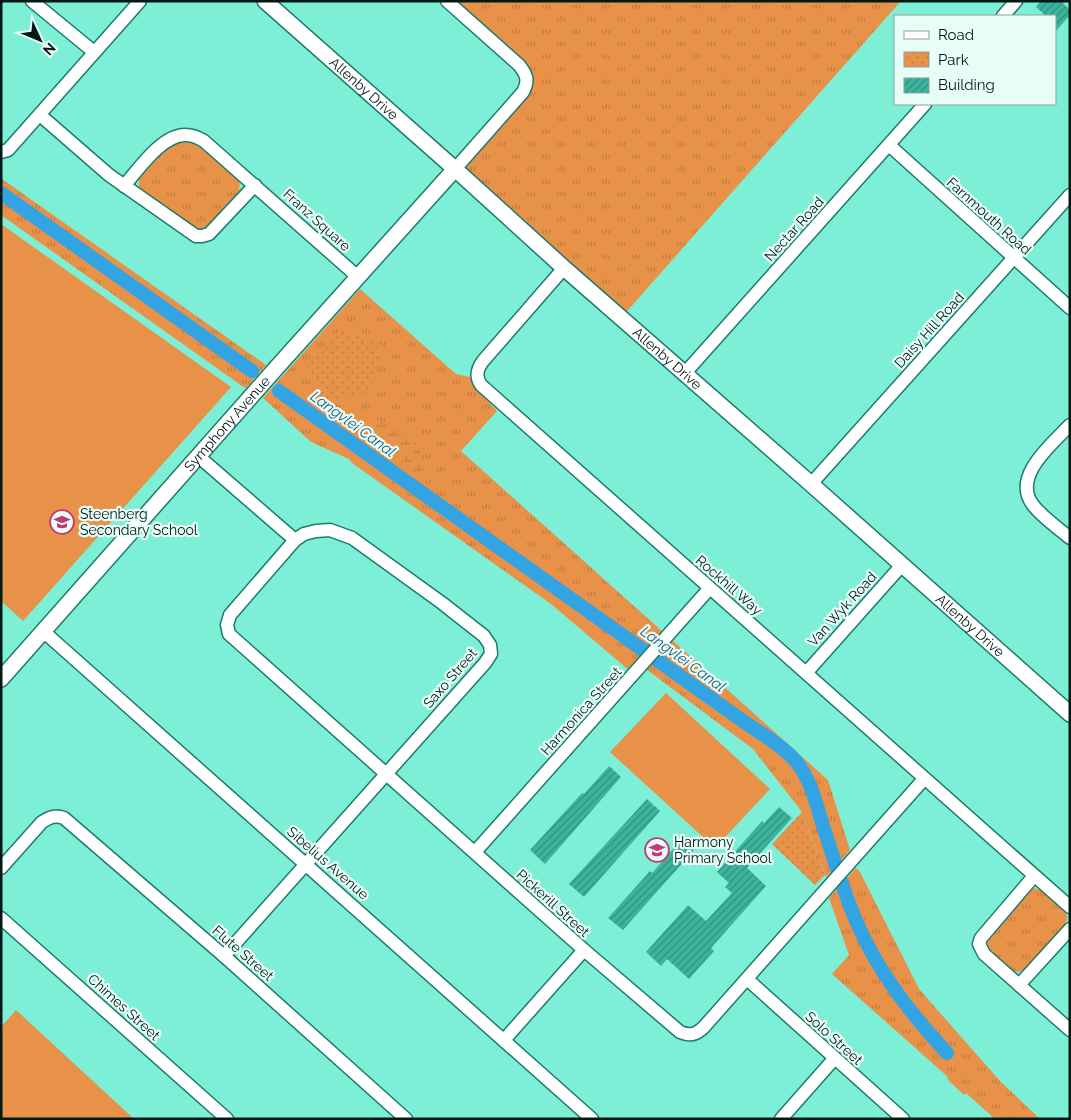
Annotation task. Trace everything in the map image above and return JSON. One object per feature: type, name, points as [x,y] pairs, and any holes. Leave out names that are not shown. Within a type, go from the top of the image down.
[{"type":"street","points":[[32,1],[94,52]]},
{"type":"street","points":[[1,152],[8,150],[140,1]]},
{"type":"street","name":"Allenby Drive","points":[[265,1],[564,268],[1070,714]]},
{"type":"street","points":[[447,1],[519,66],[527,77],[523,92],[455,169]]},
{"type":"street","points":[[1004,15],[1016,1]]},
{"type":"street","name":"Nectar Road","points":[[685,373],[924,105]]},
{"type":"street","points":[[40,115],[98,167],[196,236],[209,234],[255,185]]},
{"type":"street","name":"Franz Square","points":[[124,186],[165,141],[185,135],[204,141],[358,277]]},
{"type":"street","name":"Farnmouth Road","points":[[889,145],[1070,308]]},
{"type":"street","name":"Symphony Avenue","points":[[1,679],[274,370],[455,169]]},
{"type":"street","name":"Daisy Hill Road","points":[[811,484],[1070,195]]},
{"type":"street","name":"Rockhill Way","points":[[564,268],[483,361],[477,370],[478,381],[1070,907]]},
{"type":"street","points":[[1070,425],[1035,464],[1026,482],[1029,499],[1034,506],[1070,538]]},
{"type":"street","points":[[198,456],[295,540]]},
{"type":"street","name":"Saxo Street","points":[[224,956],[491,654],[490,645],[484,636],[352,538],[330,530],[304,534],[295,540]]},
{"type":"street","name":"Pickerill Street","points":[[295,540],[230,615],[227,625],[229,634],[672,1027],[688,1035],[695,1034],[703,1028],[924,779]]},
{"type":"street","name":"Van Wyk Road","points":[[806,673],[902,565]]},
{"type":"street","name":"Harmonica Street","points":[[475,852],[650,657],[709,588]]},
{"type":"street","name":"Sibelius Avenue","points":[[43,631],[592,1119]]},
{"type":"street","name":"Flute Street","points":[[1,868],[42,822],[49,817],[64,818],[224,956],[401,1117]]},
{"type":"street","points":[[1034,876],[981,938],[979,944],[984,954],[1070,1030]]},
{"type":"street","name":"Chimes Street","points":[[1,918],[227,1119]]},
{"type":"street","points":[[1020,985],[1070,929]]},
{"type":"street","points":[[504,1040],[584,950]]},
{"type":"street","name":"Solo Street","points":[[747,979],[903,1119]]},
{"type":"street","points":[[781,1119],[834,1059]]},
{"type":"green space","points":[[447,1],[901,1],[621,318],[455,169],[527,77]]},
{"type":"green space","points":[[173,141],[196,141],[240,181],[239,191],[203,230],[197,230],[139,188],[139,178],[165,147]]},
{"type":"green space","points":[[2,179],[266,365],[246,388],[242,386],[1,215]]},
{"type":"green space","name":"Steenberg Secondary School","points":[[1,224],[231,387],[23,621],[1,601]]},
{"type":"green space","points":[[360,289],[456,374],[470,377],[473,385],[497,411],[461,451],[663,632],[630,671],[551,604],[352,463],[349,459],[311,442],[263,398]]},
{"type":"green space","points":[[342,328],[382,345],[370,391],[326,402],[307,366]]},
{"type":"green space","points":[[335,418],[371,418],[386,423],[401,432],[419,450],[426,466],[427,480],[419,491],[326,424]]},
{"type":"green space","points":[[672,640],[828,780],[850,850],[826,877],[802,812],[753,749],[646,669]]},
{"type":"green space","points":[[666,693],[770,789],[715,848],[610,752]]},
{"type":"green space","points":[[802,812],[825,875],[815,885],[772,844]]},
{"type":"green space","points":[[856,868],[860,872],[919,989],[1000,1081],[1040,1119],[995,1119],[966,1093],[964,1095],[947,1079],[948,1077],[832,974],[849,955],[829,898]]},
{"type":"green space","points":[[1033,888],[1041,890],[1066,912],[1067,918],[1065,926],[1025,970],[1018,972],[1011,970],[988,951],[987,937],[1026,893]]},
{"type":"green space","points":[[16,1010],[134,1119],[1,1119],[1,1027]]},
{"type":"building","points":[[1041,1],[1061,1],[1070,10],[1070,15],[1056,31],[1056,15],[1045,15],[1036,7]]},
{"type":"building","points":[[609,766],[621,777],[545,864],[530,850]]},
{"type":"building","points":[[647,799],[660,811],[584,897],[569,884]]},
{"type":"building","points":[[779,807],[792,818],[747,868],[766,886],[711,948],[714,951],[689,979],[667,959],[661,966],[646,952],[688,905],[706,921],[732,893],[725,887],[729,883],[717,872],[762,821],[764,823]]},
{"type":"building","points":[[682,839],[694,850],[623,930],[608,918]]},
{"type":"waterway","name":"Langvlei Canal","points":[[1,193],[252,371]]},
{"type":"waterway","name":"Langvlei Canal","points":[[279,391],[792,757],[803,772],[812,790],[843,887],[865,941],[896,992],[947,1053]]},
{"type":"place","name":"Steenberg Secondary School","points":[[62,522]]},
{"type":"place","name":"Harmony Primary School","points":[[657,850]]}]
